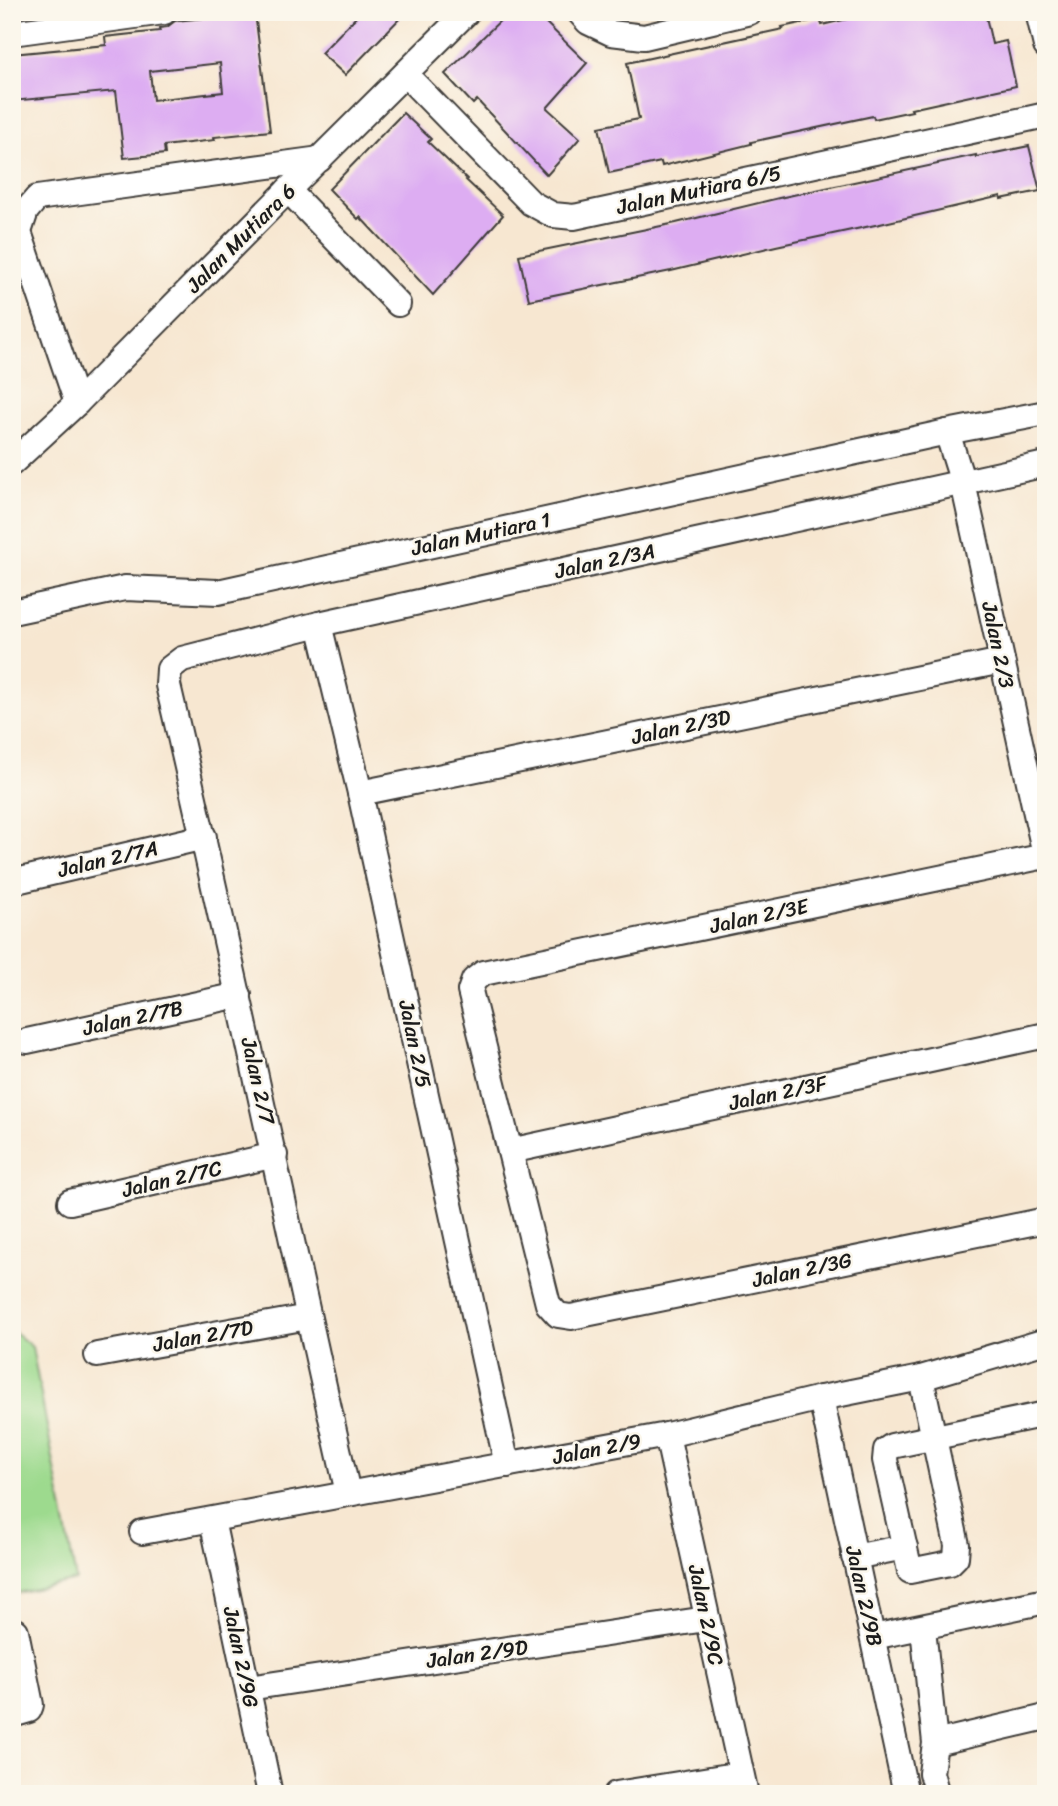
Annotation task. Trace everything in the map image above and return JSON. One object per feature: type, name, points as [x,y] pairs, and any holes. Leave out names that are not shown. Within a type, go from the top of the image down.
[{"type":"street","points":[[12,33],[164,12]]},
{"type":"street","name":"Jalan Mutiara 6","points":[[12,463],[77,403],[467,12]]},
{"type":"street","points":[[579,12],[588,22],[611,33],[644,37],[750,12]]},
{"type":"street","points":[[1038,12],[1046,46]]},
{"type":"street","name":"Jalan Mutiara 6/5","points":[[405,74],[531,203],[553,215],[574,217],[1046,115]]},
{"type":"street","points":[[77,403],[19,232],[26,211],[37,198],[320,159]]},
{"type":"street","points":[[288,190],[398,304]]},
{"type":"street","name":"Jalan Mutiara 1","points":[[12,612],[125,587],[218,592],[1046,412]]},
{"type":"street","name":"Jalan 2/3","points":[[947,432],[963,482],[1002,661],[1039,798],[1045,858]]},
{"type":"street","name":"Jalan 2/3A","points":[[169,669],[183,659],[319,624],[1046,464]]},
{"type":"street","name":"Jalan 2/5","points":[[319,624],[360,793],[507,1465]]},
{"type":"street","name":"Jalan 2/3D","points":[[360,793],[1002,661]]},
{"type":"street","name":"Jalan 2/7","points":[[169,669],[168,684],[275,1155],[348,1493]]},
{"type":"street","name":"Jalan 2/7A","points":[[12,882],[204,837]]},
{"type":"street","name":"Jalan 2/3E","points":[[510,1151],[470,991],[474,979],[484,973],[1045,858]]},
{"type":"street","name":"Jalan 2/7B","points":[[27,1041],[239,995]]},
{"type":"street","name":"Jalan 2/3F","points":[[510,1151],[1046,1035]]},
{"type":"street","name":"Jalan 2/3G","points":[[510,1151],[548,1304],[558,1315],[571,1317],[1046,1220]]},
{"type":"street","name":"Jalan 2/7C","points":[[70,1202],[275,1155]]},
{"type":"street","name":"Jalan 2/7D","points":[[97,1354],[308,1317]]},
{"type":"street","name":"Jalan 2/9","points":[[142,1532],[667,1436],[821,1398],[921,1378],[1046,1341]]},
{"type":"street","points":[[921,1378],[934,1438],[957,1545],[956,1558],[950,1563],[910,1571],[885,1461],[886,1450],[892,1446],[934,1438],[1046,1414]]},
{"type":"street","name":"Jalan 2/9B","points":[[821,1398],[906,1794]]},
{"type":"street","name":"Jalan 2/9C","points":[[667,1436],[744,1784]]},
{"type":"street","name":"Jalan 2/9G","points":[[212,1520],[271,1794]]},
{"type":"street","points":[[854,1557],[905,1547]]},
{"type":"street","points":[[873,1637],[1046,1601]]},
{"type":"street","name":"Jalan 2/9D","points":[[248,1688],[706,1619]]},
{"type":"street","points":[[922,1628],[935,1742],[931,1773],[937,1794]]},
{"type":"street","points":[[12,1715],[29,1710],[31,1704],[16,1631]]},
{"type":"street","points":[[935,1742],[1046,1717]]},
{"type":"street","points":[[616,1794],[744,1784]]},
{"type":"green space","points":[[12,1330],[32,1347],[76,1580],[12,1594]]},
{"type":"building","points":[[361,12],[406,12],[345,75],[321,53]]},
{"type":"building","points":[[509,12],[535,12],[587,63],[547,108],[580,138],[547,175],[477,100],[473,104],[445,74]]},
{"type":"building","points":[[877,12],[985,12],[992,44],[1006,41],[1016,86],[911,109],[912,111],[874,119],[873,116],[751,142],[662,166],[661,162],[609,173],[599,127],[639,119],[627,63],[820,19],[822,25]]},
{"type":"building","points":[[255,13],[270,131],[164,146],[165,154],[124,158],[116,91],[12,101],[12,54],[106,45],[105,37],[160,31],[159,28],[167,27],[175,21]],"holes":[[[220,63],[223,92],[153,100],[150,71]]]},
{"type":"building","points":[[403,113],[431,139],[428,142],[503,215],[433,295],[360,217],[358,219],[329,189]]},
{"type":"building","points":[[1029,146],[1040,191],[1001,199],[1001,196],[671,271],[529,300],[519,255],[676,223],[938,163]]}]
